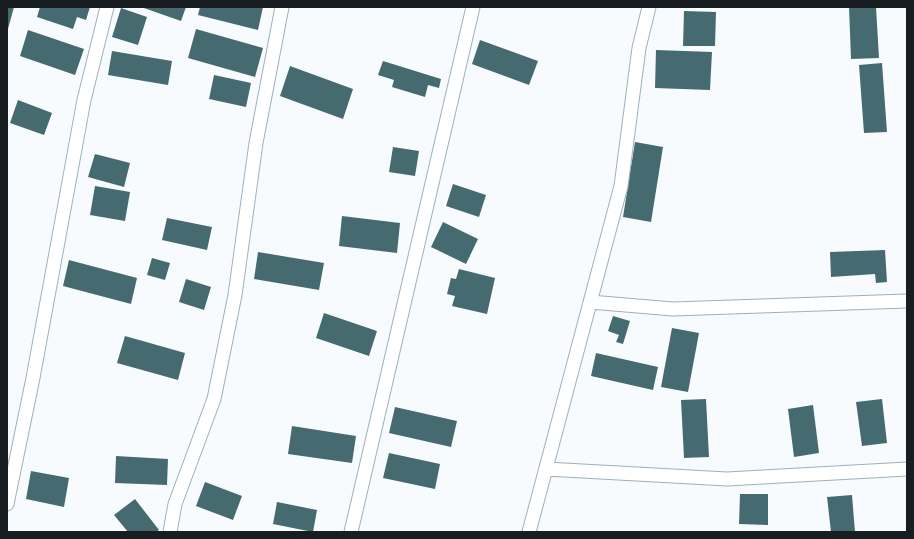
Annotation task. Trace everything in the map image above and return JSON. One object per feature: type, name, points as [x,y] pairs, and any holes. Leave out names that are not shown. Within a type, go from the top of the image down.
[{"type":"street","points":[[7,504],[34,370],[84,100],[107,7]]},
{"type":"street","points":[[170,532],[175,504],[214,399],[235,294],[256,143],[282,7]]},
{"type":"street","points":[[351,532],[473,7]]},
{"type":"street","points":[[529,532],[621,186],[639,48],[649,7]]},
{"type":"street","points":[[590,302],[673,309],[907,301]]},
{"type":"street","points":[[546,469],[727,479],[907,469]]},
{"type":"building","points":[[7,7],[14,7],[8,29],[7,28]]},
{"type":"building","points":[[40,7],[90,7],[86,20],[77,17],[73,29],[37,17]]},
{"type":"building","points":[[141,7],[186,7],[181,21]]},
{"type":"building","points":[[200,7],[263,7],[258,30],[198,15]]},
{"type":"building","points":[[849,7],[876,7],[879,58],[851,59]]},
{"type":"building","points":[[121,8],[147,17],[138,45],[112,37]]},
{"type":"building","points":[[684,11],[716,12],[715,46],[683,46]]},
{"type":"building","points":[[196,29],[263,48],[255,77],[188,58]]},
{"type":"building","points":[[28,30],[84,49],[75,75],[20,56]]},
{"type":"building","points":[[480,40],[538,61],[529,85],[472,64]]},
{"type":"building","points":[[656,50],[712,52],[710,90],[655,88]]},
{"type":"building","points":[[112,51],[172,61],[168,85],[108,75]]},
{"type":"building","points":[[383,61],[441,79],[439,88],[428,85],[425,97],[392,87],[394,80],[378,75]]},
{"type":"building","points":[[882,63],[887,132],[864,133],[859,65]]},
{"type":"building","points":[[290,66],[353,89],[343,119],[280,96]]},
{"type":"building","points":[[214,75],[251,83],[246,107],[209,99]]},
{"type":"building","points":[[18,100],[52,113],[44,135],[10,123]]},
{"type":"building","points":[[635,142],[663,147],[651,222],[623,217]]},
{"type":"building","points":[[393,147],[419,151],[415,176],[389,172]]},
{"type":"building","points":[[95,154],[130,163],[124,187],[88,177]]},
{"type":"building","points":[[453,184],[486,195],[479,217],[446,206]]},
{"type":"building","points":[[95,186],[130,192],[125,221],[90,215]]},
{"type":"building","points":[[342,216],[400,223],[397,253],[339,246]]},
{"type":"building","points":[[167,218],[212,227],[207,250],[162,240]]},
{"type":"building","points":[[443,222],[478,239],[466,264],[431,247]]},
{"type":"building","points":[[885,250],[887,282],[876,283],[875,274],[831,277],[830,252]]},
{"type":"building","points":[[258,252],[324,263],[319,290],[254,279]]},
{"type":"building","points":[[152,258],[170,263],[165,280],[147,275]]},
{"type":"building","points":[[69,260],[137,278],[131,304],[63,286]]},
{"type":"building","points":[[459,269],[495,278],[487,314],[452,306],[455,296],[447,294],[451,278],[456,279]]},
{"type":"building","points":[[186,279],[211,287],[204,310],[179,302]]},
{"type":"building","points":[[324,313],[377,331],[369,356],[316,338]]},
{"type":"building","points":[[613,316],[630,321],[623,344],[616,342],[619,335],[608,331]]},
{"type":"building","points":[[672,328],[699,333],[688,392],[661,387]]},
{"type":"building","points":[[125,336],[185,353],[178,380],[117,363]]},
{"type":"building","points":[[596,353],[658,367],[653,390],[591,376]]},
{"type":"building","points":[[706,399],[709,457],[684,458],[681,400]]},
{"type":"building","points":[[882,399],[887,443],[862,446],[856,402]]},
{"type":"building","points":[[813,405],[819,453],[794,457],[788,409]]},
{"type":"building","points":[[395,407],[457,421],[451,447],[389,433]]},
{"type":"building","points":[[292,426],[356,436],[352,463],[288,454]]},
{"type":"building","points":[[389,453],[440,464],[435,489],[383,478]]},
{"type":"building","points":[[116,456],[168,459],[167,485],[115,483]]},
{"type":"building","points":[[31,471],[69,478],[64,507],[26,499]]},
{"type":"building","points":[[205,482],[242,496],[233,520],[196,506]]},
{"type":"building","points":[[740,494],[768,494],[768,525],[739,524]]},
{"type":"building","points":[[852,495],[855,532],[831,532],[827,497]]},
{"type":"building","points":[[135,499],[159,530],[156,532],[128,532],[114,515]]},
{"type":"building","points":[[277,502],[317,510],[313,532],[273,524]]}]
